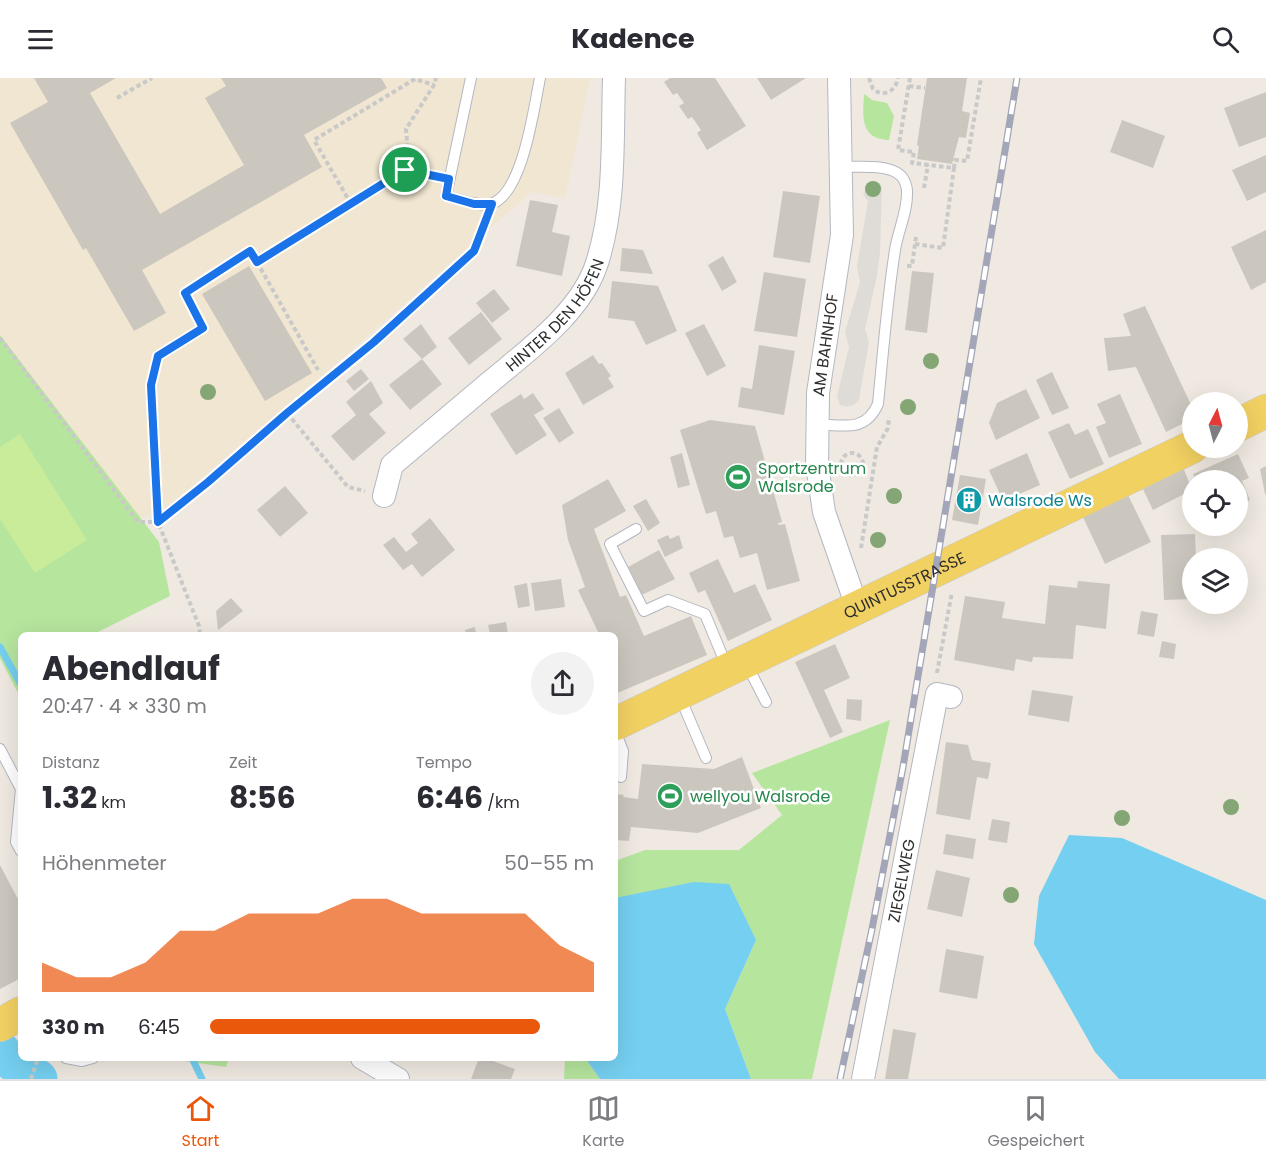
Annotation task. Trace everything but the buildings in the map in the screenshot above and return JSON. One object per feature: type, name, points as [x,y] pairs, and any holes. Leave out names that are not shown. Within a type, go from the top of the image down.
[{"type":"main road","points":[[1248,420],[1266,411]]},
{"type":"main road","name":"QUINTUSSTRASSE","points":[[618,723],[1182,452]]},
{"type":"street","name":"HINTER DEN HÖFEN","points":[[384,496],[392,465],[552,330],[576,304],[596,265],[607,225],[612,181],[614,78]]},
{"type":"street","name":"AM BAHNHOF","points":[[839,78],[842,235],[821,362],[816,424],[818,472],[824,512],[857,607]]},
{"type":"street","name":"ZIEGELWEG","points":[[863,1079],[944,696]]},
{"type":"street","points":[[367,1061],[398,1079]]},
{"type":"lane","points":[[471,78],[446,196],[474,204],[492,204],[506,192],[516,178],[523,158],[540,78]]},
{"type":"lane","points":[[816,424],[864,423],[873,416],[878,404],[895,249],[904,217],[907,191],[900,174],[891,170],[868,166],[842,167]]},
{"type":"lane","points":[[636,529],[610,544],[644,611],[668,600],[705,614],[737,666],[766,702]]},
{"type":"lane","points":[[679,694],[706,758]]},
{"type":"lane","points":[[618,738],[623,751],[621,777]]},
{"type":"lane","points":[[0,749],[18,783]]},
{"type":"lane","points":[[18,821],[16,842],[18,846]]},
{"type":"path","points":[[117,98],[152,78]]},
{"type":"path","points":[[405,170],[408,153],[406,129],[434,86],[435,78]]},
{"type":"path","points":[[868,78],[873,89],[881,93],[891,92],[897,85],[898,79],[926,88]]},
{"type":"path","points":[[915,244],[943,248],[955,160],[967,161],[981,78]]},
{"type":"path","points":[[351,204],[314,140],[415,79],[434,86]]},
{"type":"path","points":[[909,82],[898,150],[914,152],[912,163],[954,168]]},
{"type":"path","points":[[257,262],[405,170],[449,179]]},
{"type":"path","points":[[0,338],[138,522],[158,522],[374,342],[474,251],[492,204]]},
{"type":"path","points":[[200,632],[158,522],[151,385],[158,356],[203,328],[185,293],[250,251],[318,370]]},
{"type":"path","points":[[287,413],[348,487],[384,496]]},
{"type":"path","points":[[853,453],[860,456],[863,463],[861,470],[853,475],[843,471],[841,465],[846,455],[853,453]]},
{"type":"path","points":[[863,463],[874,463]]},
{"type":"path","points":[[944,696],[937,670],[953,582]]},
{"type":"path","points":[[31,1079],[37,1061]]},
{"type":"shaded area","points":[[0,78],[590,78],[565,198],[531,192],[346,355],[165,509],[140,519],[0,335]]},
{"type":"shaded area","points":[[870,183],[879,183],[882,186],[880,252],[865,329],[869,342],[859,400],[847,407],[840,405],[837,396],[849,347],[845,332],[860,282],[857,266],[868,201],[863,194]]},
{"type":"green space","points":[[864,94],[872,100],[887,103],[894,116],[889,140],[879,139],[868,131],[864,118]]},
{"type":"green space","points":[[0,335],[159,542],[170,596],[98,632],[18,632],[18,693],[0,658]]},
{"type":"green space","points":[[20,434],[87,540],[35,573],[0,519],[0,447]]},
{"type":"green space","points":[[890,720],[812,1079],[751,1079],[725,1009],[756,940],[618,899],[618,860],[645,850],[739,850],[782,815],[752,773]]},
{"type":"green space","points":[[184,1061],[228,1061],[226,1067]]},
{"type":"green space","points":[[565,1061],[587,1061],[600,1079],[564,1079]]},
{"type":"water","points":[[1069,835],[1122,838],[1266,900],[1266,1079],[1119,1079],[1095,1052],[1034,944],[1039,896]]},
{"type":"water","points":[[694,882],[729,884],[756,940],[725,1009],[751,1079],[600,1079],[587,1061],[618,1061],[618,897]]},
{"type":"waterway","points":[[0,647],[18,680]]},
{"type":"waterway","points":[[0,1050],[7,1058],[38,1079]]},
{"type":"waterway","points":[[193,1061],[202,1079]]},
{"type":"railway","points":[[840,1079],[903,767],[1017,78]]},
{"type":"place","name":"Sportzentrum Walsrode","points":[[738,477]]},
{"type":"place","name":"Walsrode Ws","points":[[969,500]]},
{"type":"place","name":"wellyou Walsrode","points":[[670,796]]},
{"type":"route","points":[[405,170],[449,179],[446,196],[474,204],[492,204],[474,251],[374,342],[158,522],[151,385],[158,356],[203,328],[185,293],[250,251],[257,262],[405,170]]}]
